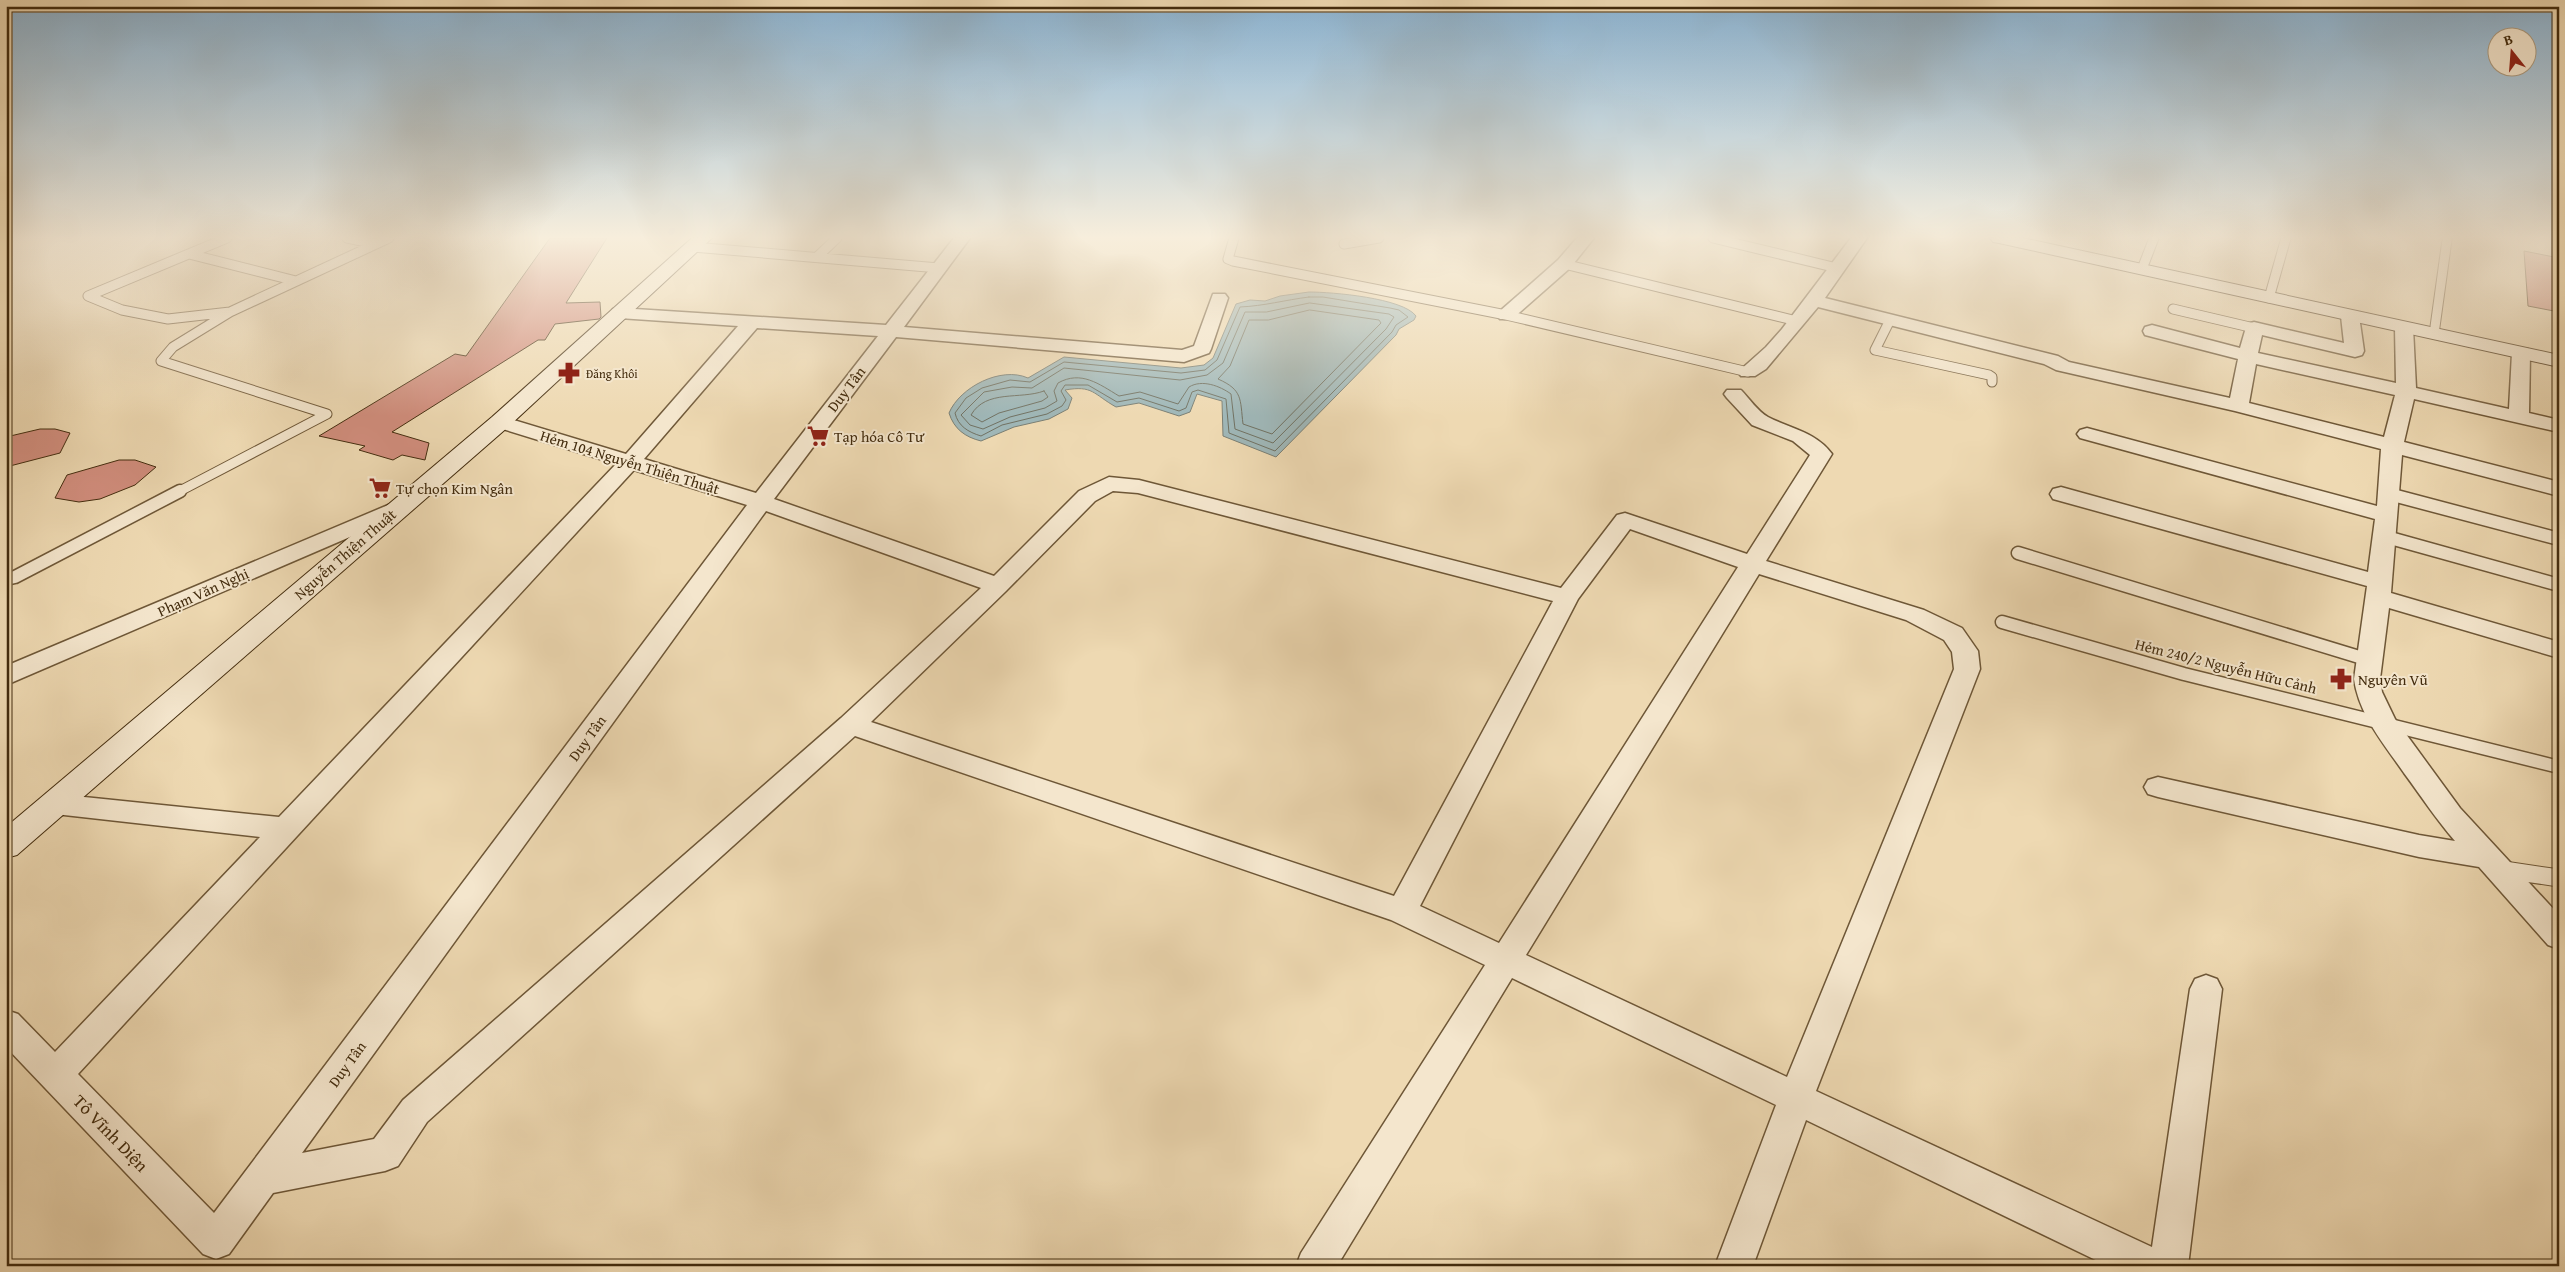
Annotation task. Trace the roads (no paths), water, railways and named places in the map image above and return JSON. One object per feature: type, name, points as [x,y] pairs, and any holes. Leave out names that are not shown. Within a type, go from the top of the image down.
[{"type":"street","name":"Nguyễn Thiện Thuật","points":[[6,846],[500,422],[636,297]]},
{"type":"street","name":"Duy Tân","points":[[216,1241],[761,502],[916,297]]},
{"type":"street","points":[[1506,315],[1526,297]]},
{"type":"street","points":[[1315,1266],[1821,454],[1800,437],[1759,421],[1741,383],[1760,366],[1814,297]]},
{"type":"street","points":[[619,313],[889,331],[1184,356],[1202,349],[1219,298]]},
{"type":"street","points":[[2269,298],[2559,361]]},
{"type":"street","points":[[1812,300],[2051,360],[2063,366],[2090,373],[2238,406],[2559,489]]},
{"type":"street","points":[[2238,406],[2254,328],[2355,351],[2350,316]]},
{"type":"street","points":[[55,1075],[630,462],[752,322]]},
{"type":"street","points":[[2404,328],[2406,391],[2392,447],[2379,589],[2373,622],[2367,679],[2369,692],[2383,722],[2450,816],[2559,936]]},
{"type":"street","points":[[2152,332],[2248,356],[2559,426]]},
{"type":"street","points":[[2519,417],[2521,353]]},
{"type":"street","name":"Hẻm 104 Nguyễn Thiện Thuật","points":[[500,422],[761,502],[998,586]]},
{"type":"street","points":[[2087,434],[2386,515]]},
{"type":"street","points":[[263,1178],[385,1154],[415,1111],[851,725],[998,586],[1087,496],[1109,484],[1139,487],[1567,597]]},
{"type":"street","points":[[2061,494],[2379,589],[2559,650]]},
{"type":"street","name":"Phạm Văn Nghị","points":[[6,676],[400,507]]},
{"type":"street","points":[[1402,912],[1567,597],[1625,520],[1752,564],[1922,619],[1953,634],[1965,651],[1966,669],[1796,1098],[1734,1266]]},
{"type":"street","points":[[851,725],[1402,912],[2150,1266]]},
{"type":"street","points":[[2158,787],[2492,863]]},
{"type":"street","points":[[55,804],[286,829]]},
{"type":"street","points":[[2169,1266],[2206,989]]},
{"type":"street","name":"Tô Vĩnh Diện","points":[[6,1024],[216,1241]]},
{"type":"lane","points":[[91,297],[122,310],[168,319],[230,312]]},
{"type":"lane","points":[[6,579],[327,414],[160,361],[172,347],[230,312],[261,297]]},
{"type":"lane","points":[[1418,297],[1506,315],[1741,383]]},
{"type":"lane","points":[[1700,297],[1797,321]]},
{"type":"lane","points":[[2434,334],[2439,297]]},
{"type":"lane","points":[[2173,309],[2254,328]]},
{"type":"lane","points":[[1890,320],[1875,350],[1990,374],[1992,382]]},
{"type":"lane","points":[[2386,515],[2559,539]]},
{"type":"lane","points":[[2386,515],[2559,585]]},
{"type":"lane","points":[[2018,553],[2369,660]]},
{"type":"lane","name":"Hẻm 240/2 Nguyễn Hữu Cảnh","points":[[2002,622],[2184,674],[2559,767]]},
{"type":"lane","points":[[2492,863],[2559,878]]},
{"type":"water","points":[[1276,297],[1368,297],[1397,305],[1409,310],[1416,316],[1414,320],[1399,329],[1396,335],[1276,457],[1223,436],[1222,401],[1197,394],[1190,412],[1179,416],[1139,403],[1116,407],[1087,390],[1065,390],[1072,398],[1068,409],[1049,419],[1014,427],[981,441],[961,432],[951,419],[949,413],[954,404],[962,395],[982,381],[1006,375],[1028,378],[1064,357],[1181,368],[1204,365],[1213,358],[1236,304],[1250,300],[1265,301]]},
{"type":"place","name":"Đăng Khôi","points":[[569,373]]},
{"type":"place","name":"Tạp hóa Cô Tư","points":[[818,436]]},
{"type":"place","name":"Tự chọn Kim Ngân","points":[[380,488]]},
{"type":"place","name":"Nguyên Vũ","points":[[2341,679]]}]
